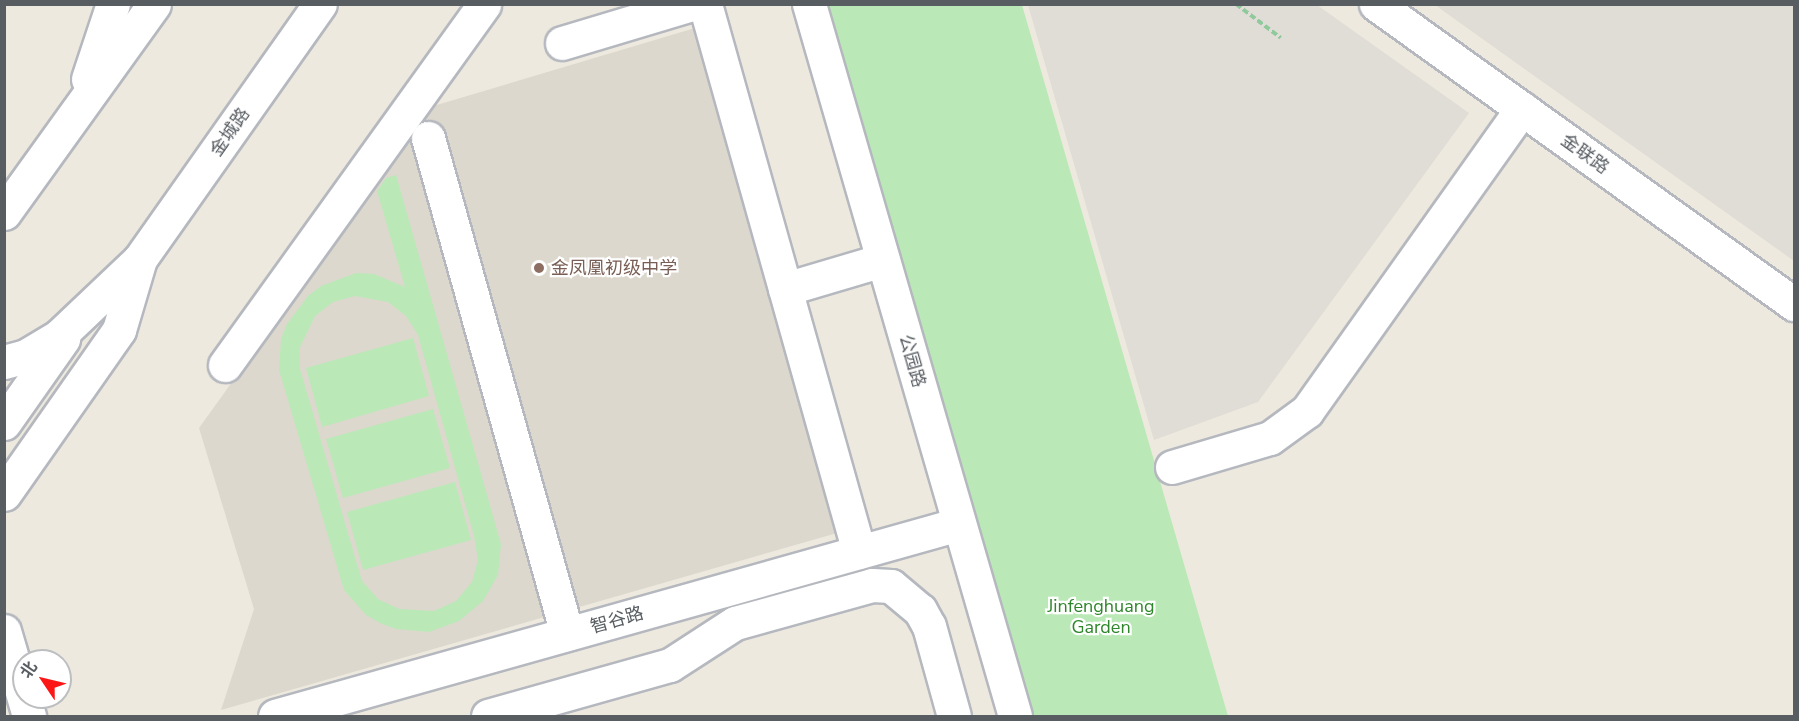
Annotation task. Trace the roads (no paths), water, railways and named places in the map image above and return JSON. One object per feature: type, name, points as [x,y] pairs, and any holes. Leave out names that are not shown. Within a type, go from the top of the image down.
[{"type":"street","points":[[77,112],[113,4]]},
{"type":"street","points":[[4,213],[154,4]]},
{"type":"street","name":"金城路","points":[[140,259],[320,4]]},
{"type":"street","points":[[225,365],[484,4]]},
{"type":"street","points":[[562,43],[692,4]]},
{"type":"street","points":[[705,4],[859,552]]},
{"type":"street","name":"公园路","points":[[809,4],[1015,717]]},
{"type":"street","name":"金联路","points":[[1376,4],[1794,304]]},
{"type":"street","points":[[1172,467],[1270,438],[1307,411],[1522,109]]},
{"type":"street","points":[[428,138],[567,634]]},
{"type":"street","points":[[4,362],[48,343],[140,259]]},
{"type":"street","points":[[4,494],[119,330],[140,259]]},
{"type":"street","points":[[785,289],[883,260]]},
{"type":"street","points":[[4,423],[85,309]]},
{"type":"street","name":"智谷路","points":[[275,717],[959,524]]},
{"type":"street","points":[[488,717],[670,665],[735,624],[872,585],[891,586],[920,610],[929,626],[954,717]]},
{"type":"street","points":[[4,631],[29,717]]},
{"type":"place","name":"金凤凰初级中学","points":[[539,268]]},
{"type":"park label","name":"Jinfenghuang Garden","points":[[1101,617]]}]
